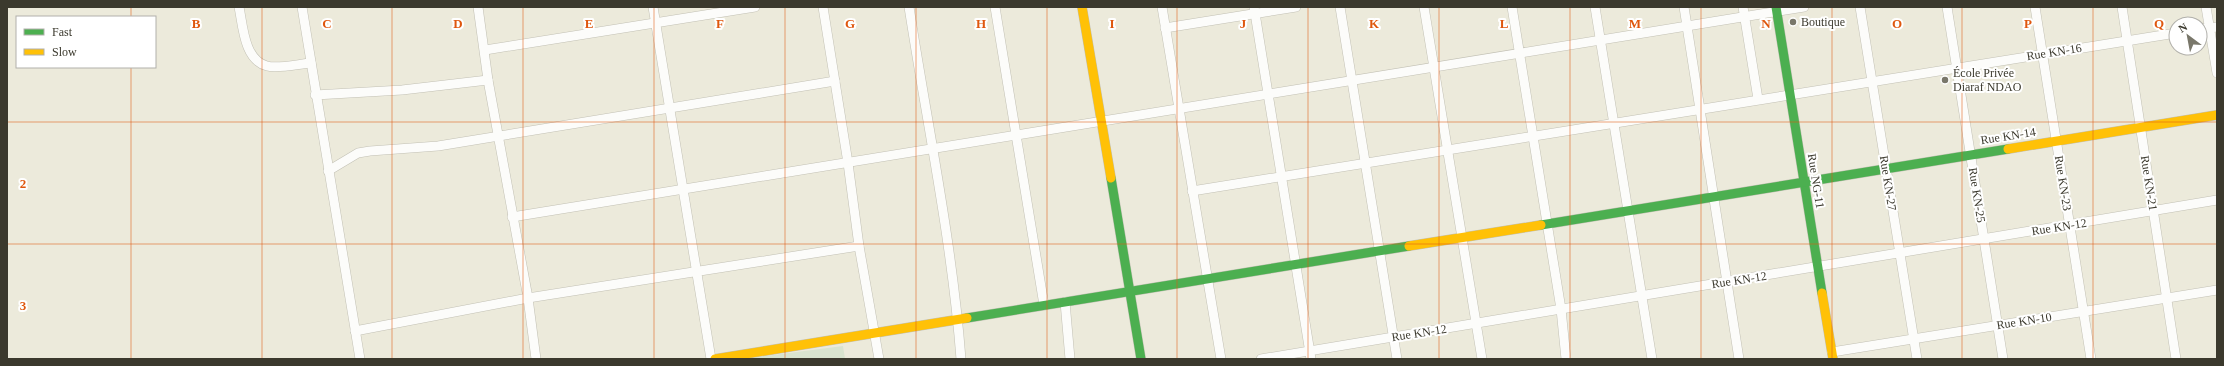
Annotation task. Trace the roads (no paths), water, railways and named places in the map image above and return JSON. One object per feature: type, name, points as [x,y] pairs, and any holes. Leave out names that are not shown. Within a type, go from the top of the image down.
[{"type":"street","points":[[239,7],[248,49],[257,62],[268,66],[311,63]]},
{"type":"street","points":[[302,7],[315,95],[360,359]]},
{"type":"street","points":[[478,7],[488,80],[528,298],[536,359]]},
{"type":"street","points":[[653,7],[711,359]]},
{"type":"street","points":[[485,50],[755,7]]},
{"type":"street","points":[[823,7],[848,162],[859,246],[876,333],[879,359]]},
{"type":"street","points":[[909,7],[958,320],[961,359]]},
{"type":"street","points":[[995,7],[1044,305]]},
{"type":"street","points":[[1082,7],[1131,291],[1141,359]]},
{"type":"street","points":[[1162,7],[1206,279],[1221,359]]},
{"type":"street","points":[[1165,28],[1255,10],[1296,7]]},
{"type":"street","points":[[1340,7],[1396,359]]},
{"type":"street","points":[[1424,7],[1482,359]]},
{"type":"street","points":[[1512,7],[1561,309],[1566,359]]},
{"type":"street","points":[[1595,7],[1652,359]]},
{"type":"street","points":[[1684,7],[1739,359]]},
{"type":"street","points":[[512,217],[1687,26],[1744,11],[1804,7]]},
{"type":"street","name":"Rue KN-27","points":[[1860,7],[1917,359]]},
{"type":"street","name":"Rue KN-25","points":[[1947,7],[2003,359]]},
{"type":"street","name":"Rue KN-23","points":[[2034,7],[2091,359]]},
{"type":"street","name":"Rue KN-21","points":[[2122,7],[2176,359]]},
{"type":"street","points":[[2206,7],[2213,27],[2217,73]]},
{"type":"street","name":"Rue NG-11","points":[[1776,9],[1832,356]]},
{"type":"street","points":[[1255,10],[1311,355]]},
{"type":"street","points":[[1744,11],[1758,99]]},
{"type":"street","name":"Rue KN-16","points":[[1192,191],[2168,34]]},
{"type":"street","points":[[315,95],[402,90],[488,80]]},
{"type":"street","points":[[328,171],[358,153],[400,147],[438,146],[835,82]]},
{"type":"street","name":"Rue KN-14","points":[[715,359],[2217,115]]},
{"type":"street","name":"Rue KN-12","points":[[1261,359],[1311,355],[1393,337],[2217,200]]},
{"type":"street","points":[[355,331],[528,298],[859,246]]},
{"type":"street","name":"Rue KN-10","points":[[1832,356],[1913,339],[2217,290]]},
{"type":"street","points":[[1065,302],[1070,359]]},
{"type":"place","name":"Boutique","points":[[1793,22]]},
{"type":"place","name":"École Privée Diaraf NDAO","points":[[1945,80]]}]
